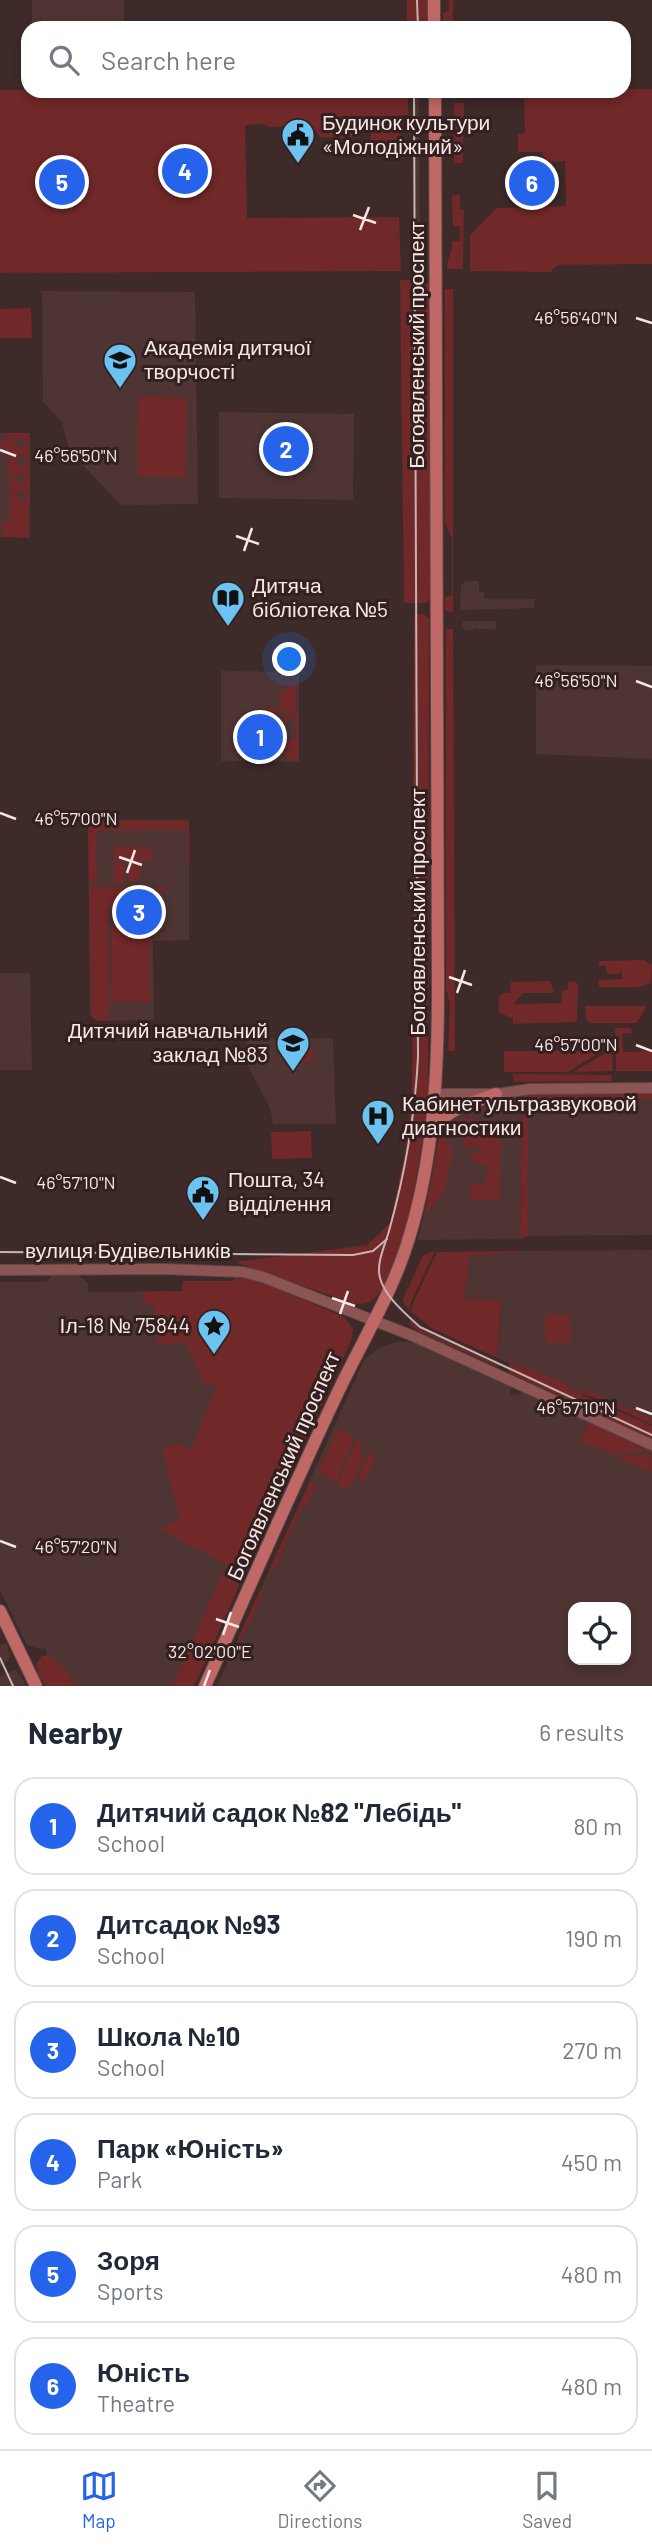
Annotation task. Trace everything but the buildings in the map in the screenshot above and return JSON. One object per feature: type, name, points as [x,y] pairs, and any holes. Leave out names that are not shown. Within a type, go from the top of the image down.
[{"type":"main road","points":[[434,0],[435,21]]},
{"type":"main road","name":"Богоявленський проспект","points":[[205,1686],[336,1395],[390,1288],[410,1235],[433,1124],[438,987],[435,98]]},
{"type":"main road","points":[[433,1124],[460,1107],[496,1094]]},
{"type":"main road","points":[[0,1611],[36,1686]]},
{"type":"street","points":[[436,1094],[496,1094],[530,1089],[652,1088]]},
{"type":"street","name":"вулиця Будівельників","points":[[0,1270],[165,1269],[243,1272],[263,1277],[435,1346],[652,1445]]},
{"type":"shaded area","points":[[32,0],[124,0],[124,21],[32,21]]},
{"type":"shaded area","points":[[407,0],[427,0],[427,21],[407,21]]},
{"type":"shaded area","points":[[449,0],[453,0],[453,21],[443,21],[443,13],[449,10]]},
{"type":"shaded area","points":[[631,89],[652,89],[652,264],[558,265],[550,272],[470,271],[470,235],[497,208],[566,206],[565,161],[547,162],[542,152],[518,152],[518,134],[525,133],[524,98],[631,98]]},
{"type":"shaded area","points":[[0,90],[21,90],[21,98],[408,98],[408,115],[366,118],[353,116],[350,124],[352,139],[320,137],[310,125],[245,125],[247,218],[399,217],[401,271],[0,273]]},
{"type":"shaded area","points":[[413,98],[419,98],[420,273],[413,273]]},
{"type":"shaded area","points":[[454,103],[464,103],[463,163],[454,163]]},
{"type":"shaded area","points":[[371,119],[400,119],[399,143],[371,143]]},
{"type":"shaded area","points":[[452,195],[460,195],[460,210],[464,210],[463,269],[447,269],[452,241],[460,241],[460,226],[453,226]]},
{"type":"shaded area","points":[[400,280],[423,280],[429,285],[430,599],[426,603],[404,603]]},
{"type":"shaded area","points":[[445,289],[453,289],[453,613],[445,610],[445,597],[452,596],[452,539],[445,522]]},
{"type":"shaded area","name":"Академія дитячої творчості","points":[[42,291],[195,292],[198,504],[121,505],[70,452],[62,422],[43,402]]},
{"type":"shaded area","points":[[31,308],[32,338],[0,338],[0,309]]},
{"type":"shaded area","points":[[138,396],[187,398],[186,478],[137,476]]},
{"type":"shaded area","points":[[219,412],[354,414],[353,500],[219,498]]},
{"type":"shaded area","points":[[0,433],[30,433],[30,538],[0,537]]},
{"type":"shaded area","points":[[0,433],[29,433],[29,537],[0,537],[3,534],[1,522],[10,523],[19,529],[9,521],[9,494],[18,495],[18,500],[25,500],[25,491],[9,493],[9,477],[18,477],[18,483],[25,482],[25,473],[9,476],[8,458],[18,458],[18,466],[25,466],[25,455],[8,457],[8,450],[18,442],[18,447],[25,447],[25,438],[18,438],[8,449],[0,449],[0,441],[8,441],[7,434]]},
{"type":"shaded area","points":[[479,581],[479,591],[484,592],[484,599],[534,599],[534,608],[460,610],[461,584]]},
{"type":"shaded area","points":[[414,614],[424,614],[429,619],[428,1093],[411,1204],[394,1264],[383,1287],[371,1301],[355,1304],[235,1262],[367,1245],[390,1223],[412,1102]]},
{"type":"shaded area","points":[[463,621],[496,621],[496,630],[466,630],[462,628]]},
{"type":"shaded area","points":[[446,629],[453,629],[455,1051],[448,1051],[450,1004],[446,988]]},
{"type":"shaded area","points":[[536,665],[652,666],[652,759],[536,754]]},
{"type":"shaded area","points":[[221,671],[299,672],[299,762],[221,761]]},
{"type":"shaded area","points":[[289,685],[296,685],[296,712],[263,712],[264,708],[280,708],[280,695]]},
{"type":"shaded area","points":[[282,715],[298,715],[298,760],[286,760],[283,743],[296,738],[295,719],[285,719],[284,740],[281,734]]},
{"type":"shaded area","points":[[88,820],[189,820],[189,940],[153,941],[154,1020],[97,1021],[90,1015]]},
{"type":"shaded area","points":[[88,820],[189,821],[189,863],[187,830],[100,830],[96,833],[97,883],[89,883]]},
{"type":"shaded area","points":[[114,846],[152,847],[152,861],[114,861]]},
{"type":"shaded area","points":[[114,863],[125,863],[125,883],[114,883]]},
{"type":"shaded area","points":[[129,863],[140,863],[140,876],[129,883]]},
{"type":"shaded area","points":[[89,887],[166,888],[150,905],[108,906],[109,1021],[97,1021],[91,1015]]},
{"type":"shaded area","points":[[111,926],[150,926],[150,1002],[111,1002]]},
{"type":"shaded area","points":[[644,960],[652,965],[651,983],[639,987],[599,987],[599,980],[622,979],[622,971],[618,974],[607,974],[606,966],[599,966],[599,961]]},
{"type":"shaded area","points":[[0,973],[30,973],[32,1070],[0,1070]]},
{"type":"shaded area","points":[[550,981],[554,993],[523,993],[513,1004],[561,1003],[562,991],[568,989],[568,982],[575,981],[578,984],[577,1022],[513,1024],[513,1018],[499,1013],[499,997],[503,993],[510,993],[511,982]]},
{"type":"shaded area","points":[[585,1006],[647,1006],[637,1023],[591,1023],[586,1019]]},
{"type":"shaded area","points":[[615,1028],[631,1028],[632,1033],[622,1034],[623,1052],[652,1051],[652,1071],[616,1071]]},
{"type":"shaded area","name":"Дитячий навчальний заклад №83","points":[[333,1038],[336,1124],[273,1124],[270,1108],[247,1064],[247,1040]]},
{"type":"shaded area","points":[[294,1049],[312,1049],[312,1061],[294,1062]]},
{"type":"shaded area","points":[[612,1049],[613,1071],[573,1072]]},
{"type":"shaded area","points":[[504,1051],[602,1051],[568,1072],[504,1072]]},
{"type":"shaded area","points":[[513,1074],[612,1075],[611,1081],[513,1082]]},
{"type":"shaded area","points":[[530,1092],[652,1092],[652,1099],[528,1100],[528,1236],[520,1239],[522,1095]]},
{"type":"shaded area","points":[[522,1095],[520,1239],[418,1240],[443,1125],[463,1110]]},
{"type":"shaded area","points":[[528,1099],[652,1099],[652,1235],[528,1236]]},
{"type":"shaded area","points":[[465,1118],[515,1124],[515,1128],[501,1128],[499,1202],[485,1199],[475,1201],[469,1196],[471,1183],[484,1185],[488,1166],[474,1163],[472,1154],[480,1149],[477,1145],[468,1149],[456,1128],[457,1121]]},
{"type":"shaded area","points":[[311,1131],[312,1158],[272,1159],[271,1132]]},
{"type":"shaded area","points":[[440,1131],[452,1147],[452,1156],[444,1193],[425,1214]]},
{"type":"shaded area","points":[[652,1250],[652,1425],[497,1358],[501,1300],[464,1299],[470,1251]]},
{"type":"shaded area","points":[[435,1251],[409,1310],[403,1299],[423,1255]]},
{"type":"shaded area","points":[[518,1251],[470,1255],[464,1299],[501,1300],[497,1358],[433,1329],[411,1312],[437,1252]]},
{"type":"shaded area","points":[[52,1275],[78,1275],[88,1283],[88,1292],[182,1291],[183,1281],[233,1281],[237,1275],[257,1280],[344,1317],[351,1324],[351,1341],[247,1567],[239,1571],[239,1586],[194,1686],[46,1686],[37,1672],[36,1665],[42,1656],[47,1655],[45,1648],[27,1645],[0,1590],[0,1282],[46,1282]]},
{"type":"shaded area","points":[[237,1275],[257,1280],[344,1317],[353,1329],[351,1341],[247,1567],[239,1571],[159,1529],[180,1519],[162,1449],[179,1443],[191,1450],[217,1385],[205,1384],[185,1342],[157,1345],[154,1304],[143,1304],[143,1292],[182,1291],[183,1281],[233,1281]]},
{"type":"shaded area","points":[[570,1314],[571,1343],[546,1343],[545,1315]]},
{"type":"shaded area","points":[[410,1320],[424,1331],[500,1366],[418,1331],[409,1324]]},
{"type":"shaded area","points":[[402,1341],[419,1344],[507,1384],[511,1387],[510,1395],[525,1393],[652,1451],[652,1686],[217,1686],[364,1360],[380,1347]]},
{"type":"shaded area","points":[[511,1361],[565,1383],[572,1390],[593,1392],[652,1419],[652,1424],[594,1397],[576,1392],[652,1426],[652,1439],[508,1372],[510,1364],[545,1379]]},
{"type":"shaded area","points":[[589,1423],[650,1451],[614,1455],[580,1441]]},
{"type":"shaded area","points":[[339,1427],[354,1438],[336,1482],[320,1473],[320,1466]]},
{"type":"shaded area","points":[[357,1439],[362,1448],[358,1472],[348,1488],[337,1485]]},
{"type":"shaded area","points":[[371,1452],[375,1458],[366,1481],[360,1481],[363,1465]]},
{"type":"shaded area","points":[[651,1454],[652,1472],[617,1457]]},
{"type":"shaded area","points":[[311,1481],[316,1483],[307,1506],[302,1507],[275,1569],[271,1571],[270,1568]]},
{"type":"shaded area","points":[[222,1574],[236,1577],[239,1586],[194,1686],[172,1686]]},
{"type":"shaded area","points":[[260,1590],[263,1594],[243,1638],[239,1641],[239,1636]]},
{"type":"shaded area","points":[[6,1643],[11,1657],[0,1667],[0,1645]]},
{"type":"shaded area","points":[[42,1656],[53,1658],[76,1686],[46,1686],[37,1667]]},
{"type":"shaded area","points":[[17,1671],[27,1686],[0,1686],[0,1677]]},
{"type":"tram line","points":[[417,0],[418,21]]},
{"type":"tram line","points":[[414,98],[418,1057],[408,1145],[395,1210],[380,1260],[380,1278],[391,1298],[420,1327],[652,1435]]},
{"type":"tram line","points":[[0,1252],[353,1255],[373,1251],[387,1239]]},
{"type":"tram line","points":[[0,1658],[13,1686]]},
{"type":"place","name":"Будинок культури «Молодіжний»","points":[[298,165]]},
{"type":"place","name":"Парк «Юність»","points":[[185,171]]},
{"type":"place","name":"Зоря","points":[[62,182]]},
{"type":"place","name":"Юність","points":[[532,183]]},
{"type":"place","name":"Академія дитячої творчості","points":[[120,390]]},
{"type":"place","name":"Дитсадок №93","points":[[286,449]]},
{"type":"place","name":"Дитяча бібліотека №5","points":[[228,628]]},
{"type":"place","name":"Дитячий садок №82 \"Лебідь\"","points":[[260,737]]},
{"type":"place","name":"Школа №10","points":[[139,912]]},
{"type":"place","name":"Дитячий навчальний заклад №83","points":[[293,1073]]},
{"type":"place","name":"Кабинет ультразвуковой диагностики","points":[[378,1146]]},
{"type":"place","name":"Пошта, 34 відділення","points":[[203,1222]]},
{"type":"place","name":"Іл-18 № 75844","points":[[214,1356]]}]
